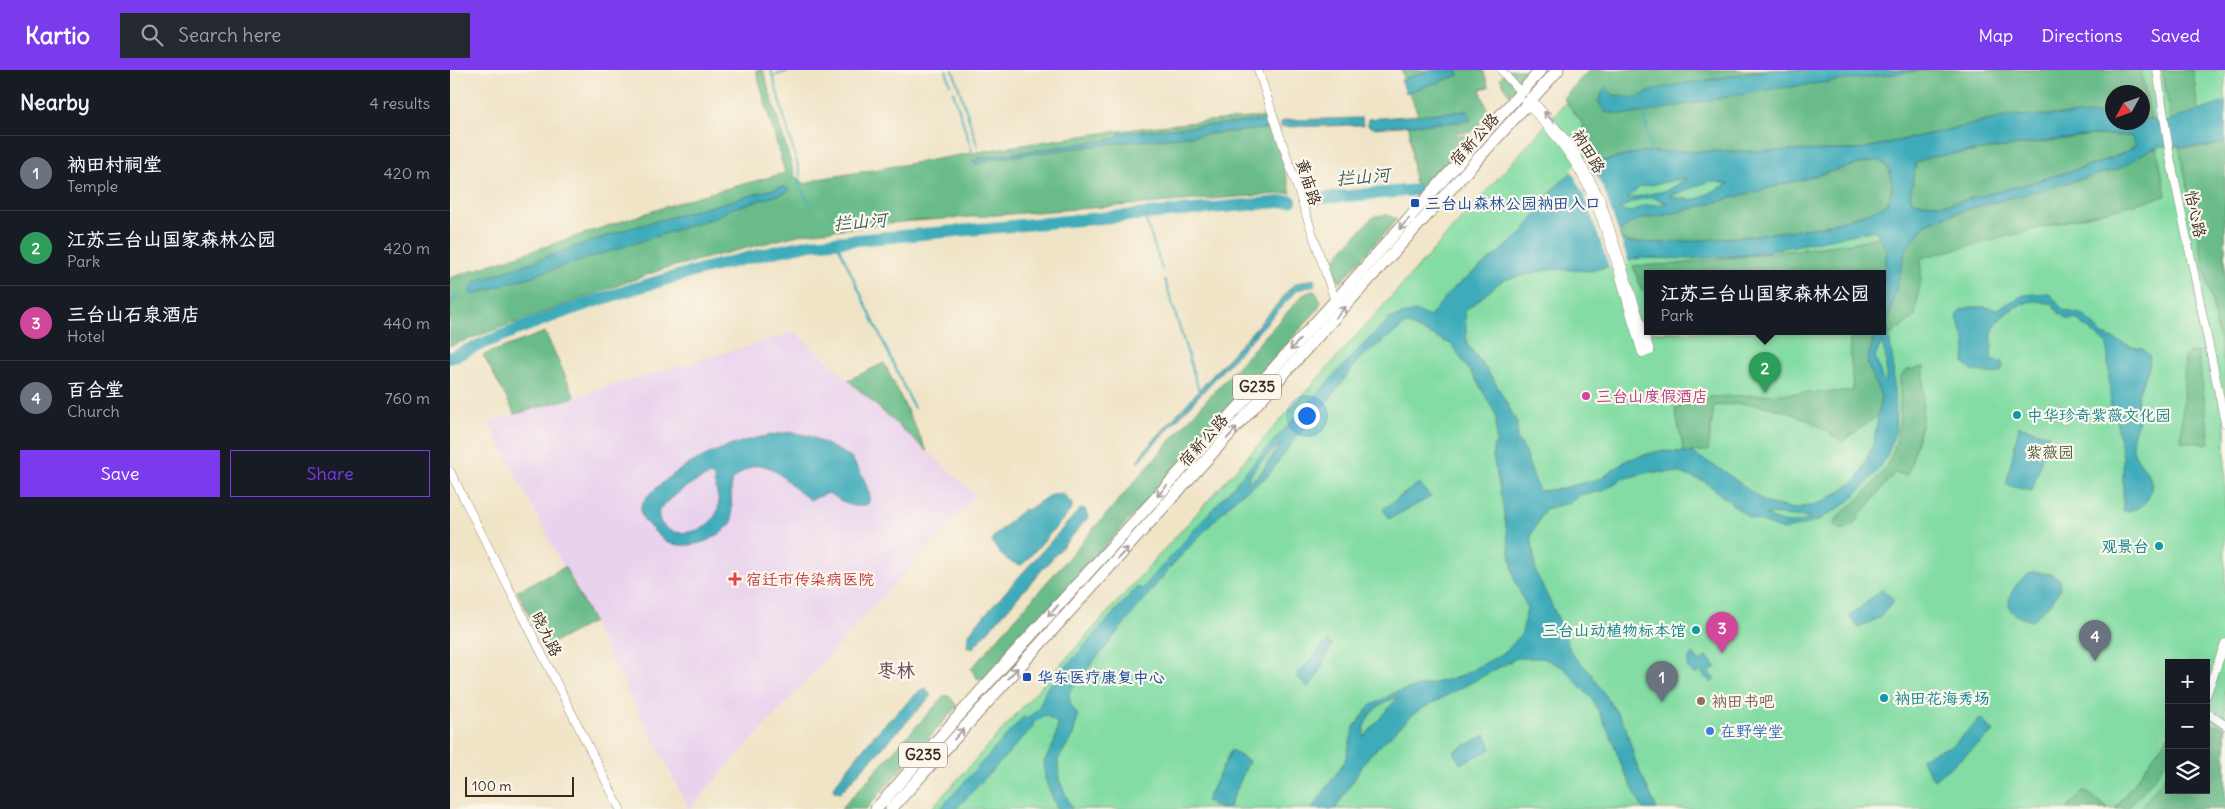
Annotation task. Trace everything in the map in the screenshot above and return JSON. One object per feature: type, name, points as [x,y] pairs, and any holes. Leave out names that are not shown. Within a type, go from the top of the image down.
[{"type":"highway","name":"宿新公路","points":[[876,809],[1541,70]]},
{"type":"highway","name":"宿新公路","points":[[891,809],[1558,70]]},
{"type":"street","name":"黄庙路","points":[[1258,70],[1335,301]]},
{"type":"street","name":"衲田路","points":[[1501,70],[1569,148],[1586,185],[1619,269],[1646,352]]},
{"type":"street","name":"怡心路","points":[[2157,70],[2170,157],[2225,423]]},
{"type":"street","name":"晓九路","points":[[450,471],[620,809]]},
{"type":"street","points":[[2210,685],[2225,644]]},
{"type":"street","points":[[2210,715],[2225,725]]},
{"type":"shaded area","name":"宿迁市传染病医院","points":[[795,332],[976,495],[689,809],[488,422]]},
{"type":"green space","points":[[756,70],[763,70],[795,177],[806,184],[818,179],[1041,142],[1153,127],[1265,117],[1273,128],[1291,193],[902,222],[806,233],[663,269],[450,346],[450,278],[695,197],[785,173]]},
{"type":"green space","points":[[1401,70],[1483,70],[1489,87],[1480,89],[1489,115],[1472,132],[1458,132],[1454,135],[1465,135],[1472,138],[1427,188],[1421,187],[1414,182],[1409,125],[1470,121],[1466,111],[1418,115]]},
{"type":"green space","points":[[1507,70],[1531,70],[1509,95],[1500,78]]},
{"type":"green space","points":[[1589,70],[2141,70],[2144,85],[2105,85],[2105,114],[2010,116],[1857,150],[1642,152],[1603,161],[1596,160],[1582,123],[1563,98]]},
{"type":"green space","name":"紫薇园","points":[[1595,70],[2225,70],[2225,809],[931,809]]},
{"type":"green space","points":[[2162,70],[2193,70],[2198,111],[2171,120]]},
{"type":"green space","points":[[2092,135],[2131,136],[2136,145],[2128,151],[2102,162],[2005,190],[1947,204],[1914,203],[1910,195],[1916,162],[1931,157]]},
{"type":"green space","points":[[2225,142],[2225,367],[2179,147],[2207,147]]},
{"type":"green space","points":[[2157,148],[2166,196],[1921,258],[1921,276],[1915,316],[1889,336],[1887,323],[1906,249],[1926,224],[1955,213],[2119,169],[2144,153]]},
{"type":"green space","points":[[1880,160],[1891,175],[1891,191],[1887,204],[1871,212],[1819,227],[1741,237],[1662,243],[1626,242],[1619,236],[1627,225],[1634,221],[1671,214]]},
{"type":"green space","points":[[1388,215],[1397,219],[1340,283],[1331,267],[1334,259],[1374,216]]},
{"type":"green space","points":[[1879,237],[1887,250],[1884,270],[1644,270],[1644,290],[1641,290],[1633,266],[1678,264],[1852,243]]},
{"type":"green space","points":[[1314,290],[1321,301],[1318,309],[991,674],[984,680],[977,678],[971,669],[1193,415],[1303,295]]},
{"type":"green space","points":[[545,332],[575,397],[515,414],[483,355]]},
{"type":"green space","points":[[1849,335],[1874,335],[1867,363],[1881,396],[1878,415],[1842,442],[1832,434],[1799,416],[1774,408],[1736,404],[1714,406],[1708,451],[1684,452],[1675,409],[1710,397],[1853,391]]},
{"type":"green space","points":[[2198,352],[2210,442],[2205,444],[2181,441],[2185,356],[2189,353]]},
{"type":"green space","points":[[884,363],[927,451],[848,380]]},
{"type":"green space","points":[[1924,367],[1922,423],[1908,475],[1894,473],[1853,525],[1842,530],[1834,525],[1837,518],[1857,501],[1877,479],[1892,455],[1898,434],[1900,378],[1907,370]]},
{"type":"green space","points":[[565,567],[593,622],[545,647],[517,591]]},
{"type":"green space","points":[[944,696],[949,696],[957,706],[866,809],[841,809]]},
{"type":"green space","points":[[2219,725],[2225,729],[2225,809],[2140,809],[2165,776],[2165,794],[2210,794],[2210,726]]},
{"type":"green space","points":[[2165,740],[2165,762],[2162,767],[2127,809],[2115,809]]},
{"type":"green space","points":[[2084,790],[2106,807],[2108,809],[2067,809]]},
{"type":"water","points":[[1430,70],[1457,70],[1459,75],[1406,93],[1401,80]]},
{"type":"water","points":[[1765,70],[1927,70],[1772,89],[1629,115],[1605,112],[1598,101],[1606,87],[1614,95],[1634,98],[1660,88]]},
{"type":"water","points":[[2225,102],[2225,142],[2207,147],[2160,146],[2144,153],[2119,169],[1955,213],[1926,224],[1906,249],[1887,323],[1893,363],[1896,430],[1887,456],[1874,475],[1847,503],[1816,522],[1783,530],[1748,517],[1704,481],[1680,473],[1650,472],[1622,479],[1603,491],[1580,495],[1569,503],[1545,509],[1531,535],[1536,573],[1558,618],[1571,653],[1589,671],[1625,725],[1636,763],[1657,809],[1643,809],[1624,772],[1609,732],[1592,699],[1564,668],[1543,658],[1517,658],[1416,712],[1369,756],[1335,809],[1312,809],[1345,761],[1354,727],[1370,706],[1396,692],[1459,677],[1506,652],[1522,633],[1527,607],[1514,579],[1502,500],[1493,457],[1493,447],[1496,443],[1496,415],[1478,383],[1451,344],[1406,324],[1359,359],[1333,395],[1294,440],[1268,476],[1237,497],[1173,564],[1069,692],[1070,703],[1078,716],[1073,735],[1058,760],[1059,780],[1072,809],[1057,809],[1045,779],[1044,762],[1054,743],[1058,724],[1045,715],[1032,724],[1034,726],[956,809],[940,809],[1024,716],[1027,719],[1038,709],[1047,688],[1137,587],[1142,589],[1258,458],[1354,354],[1389,319],[1415,311],[1430,317],[1450,291],[1523,233],[1555,187],[1588,158],[1603,161],[1642,152],[1857,150],[2010,116],[2105,114],[2105,130],[2150,130],[2150,119],[2165,122]],"holes":[[[2092,135],[2131,136],[2136,145],[2128,151],[2102,162],[2005,190],[1947,204],[1914,203],[1910,195],[1916,163],[1931,157]],[[1880,160],[1890,170],[1892,190],[1887,204],[1871,212],[1819,227],[1741,237],[1662,243],[1626,242],[1619,236],[1622,230],[1634,221],[1671,214]],[[1687,178],[1669,190],[1627,199],[1640,187]],[[1711,181],[1729,184],[1696,199],[1670,196]],[[1652,197],[1667,203],[1645,206],[1632,212],[1618,209],[1638,200]],[[1875,230],[1887,250],[1884,270],[1886,270],[1886,335],[1874,335],[1867,363],[1881,396],[1874,442],[1857,480],[1823,502],[1794,509],[1766,503],[1725,472],[1691,452],[1658,451],[1627,460],[1602,478],[1559,489],[1539,491],[1522,445],[1517,441],[1517,422],[1494,380],[1467,344],[1465,311],[1503,280],[1552,269],[1591,271],[1639,258],[1692,259],[1749,255]],[[1882,342],[1886,358],[1886,383],[1882,379],[1875,356]],[[1281,444],[1259,475],[1247,483],[1257,467]],[[1765,514],[1811,517],[1800,522],[1788,523],[1776,520]],[[1105,641],[1090,662],[1076,669],[1080,658],[1086,650],[1099,642]],[[1398,697],[1364,737],[1364,729],[1369,716],[1379,706]]]},
{"type":"water","points":[[1466,111],[1470,115],[1470,121],[1373,128],[1368,126],[1368,119]]},
{"type":"water","points":[[1362,118],[1363,125],[1281,127],[1281,122],[1287,120]]},
{"type":"water","points":[[1267,120],[1272,123],[1273,128],[1117,143],[991,159],[977,164],[972,161],[979,158],[1116,139],[1120,133]]},
{"type":"water","points":[[785,186],[789,190],[785,193],[730,209],[717,217],[473,295],[469,291],[475,282],[627,229]]},
{"type":"water","points":[[1314,279],[1315,285],[1297,290],[1137,463],[1142,453],[1288,291],[1298,283]]},
{"type":"water","points":[[2049,293],[2063,310],[2084,315],[2103,335],[2143,349],[2149,355],[2149,368],[2138,395],[2138,412],[2141,414],[2132,443],[2135,454],[2151,480],[2151,486],[2147,500],[2135,509],[2123,511],[2123,457],[2116,419],[2111,410],[2107,344],[2078,320],[2067,319],[2059,313],[2052,303],[2033,301],[2011,310],[1998,321],[1994,328],[1991,356],[1993,361],[2002,362],[2003,367],[2001,371],[1995,374],[1974,371],[1966,366],[1964,362],[1966,344],[1957,317],[1960,310],[1974,307],[1997,309],[2024,295]]},
{"type":"water","points":[[2019,426],[2049,435],[2032,491],[2006,485]]},
{"type":"water","points":[[791,432],[810,436],[851,457],[864,479],[870,496],[868,504],[862,506],[852,505],[828,493],[811,500],[774,470],[765,466],[755,466],[744,471],[731,482],[732,522],[721,533],[706,541],[690,545],[674,544],[661,537],[644,520],[641,507],[644,500],[652,491],[675,473],[722,449],[756,438]],"holes":[[[709,475],[714,477],[719,503],[717,512],[711,521],[703,527],[682,533],[664,527],[660,519],[659,509],[684,488]]]},
{"type":"water","points":[[1419,483],[1431,497],[1389,519],[1383,509]]},
{"type":"water","points":[[1062,493],[1072,504],[1072,509],[1025,562],[1021,565],[1016,564],[1000,554],[992,541],[993,537],[1024,509],[1028,510],[1048,496]]},
{"type":"water","points":[[1080,509],[1085,509],[1088,517],[1079,528],[973,648],[967,647],[968,636],[973,628]]},
{"type":"water","points":[[2033,572],[2051,574],[2060,579],[2060,585],[2055,597],[2032,621],[2015,614],[2009,605],[2009,599],[2019,582]]},
{"type":"water","points":[[1882,589],[1894,600],[1880,617],[1859,628],[1849,617]]},
{"type":"water","points":[[1327,641],[1332,645],[1315,680],[1308,687],[1296,676]]},
{"type":"water","points":[[1693,654],[1700,662],[1706,656],[1716,667],[1709,673],[1715,679],[1711,683],[1700,671],[1695,675],[1687,667],[1689,658]]},
{"type":"water","points":[[926,688],[931,696],[840,793],[834,791],[833,787],[873,736],[920,690]]},
{"type":"water","points":[[1981,718],[1994,732],[1934,780],[1920,758],[1953,745]]},
{"type":"water","points":[[1486,735],[1491,749],[1460,764],[1454,751]]},
{"type":"water","points":[[1231,750],[1249,761],[1228,809],[1221,809],[1206,801]]},
{"type":"pier","points":[[1587,156],[1604,190],[1629,264],[1610,269],[1586,200],[1571,169]]},
{"type":"waterway","points":[[771,70],[800,174],[799,185],[809,202]]},
{"type":"waterway","points":[[773,76],[793,70]]},
{"type":"waterway","points":[[946,70],[950,84]]},
{"type":"waterway","points":[[953,70],[978,147]]},
{"type":"waterway","points":[[953,91],[972,151]]},
{"type":"waterway","points":[[1644,112],[1651,152]]},
{"type":"waterway","name":"拦山河","points":[[1313,199],[1417,190]]},
{"type":"waterway","name":"拦山河","points":[[450,358],[537,322],[627,291],[719,265],[811,244],[1291,201]]},
{"type":"waterway","points":[[1144,214],[1162,269]]},
{"type":"waterway","points":[[836,241],[914,408]]},
{"type":"waterway","points":[[1165,280],[1199,391]]},
{"type":"waterway","points":[[450,300],[459,296]]},
{"type":"waterway","points":[[1065,681],[1109,630]]},
{"type":"place","name":"三台山森林公园衲田入口","points":[[1415,203]]},
{"type":"place","name":"江苏三台山国家森林公园","points":[[1765,393]]},
{"type":"place","name":"三台山度假酒店","points":[[1586,396]]},
{"type":"place","name":"中华珍奇紫薇文化园","points":[[2017,415]]},
{"type":"place","name":"观景台","points":[[2159,546]]},
{"type":"place","name":"宿迁市传染病医院","points":[[735,579]]},
{"type":"place","name":"三台山动植物标本馆","points":[[1696,630]]},
{"type":"place","name":"三台山石泉酒店","points":[[1722,653]]},
{"type":"place","name":"百合堂","points":[[2095,661]]},
{"type":"place","name":"华东医疗康复中心","points":[[1027,677]]},
{"type":"place","name":"衲田花海秀场","points":[[1884,698]]},
{"type":"place","name":"衲田书吧","points":[[1701,701]]},
{"type":"place","name":"衲田村祠堂","points":[[1662,702]]},
{"type":"place","name":"在野学堂","points":[[1710,731]]},
{"type":"district","name":"枣林","points":[[896,670]]}]
